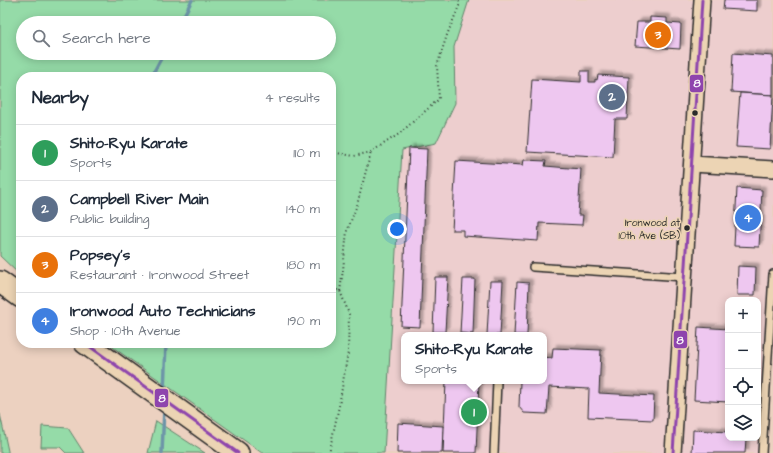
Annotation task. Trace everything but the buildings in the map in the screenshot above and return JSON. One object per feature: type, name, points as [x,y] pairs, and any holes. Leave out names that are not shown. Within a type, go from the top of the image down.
[{"type":"main road","points":[[0,282],[16,293]]},
{"type":"main road","points":[[92,348],[238,453]]},
{"type":"street","points":[[673,453],[702,0]]},
{"type":"street","points":[[692,164],[773,169]]},
{"type":"lane","points":[[533,267],[684,277]]},
{"type":"lane","points":[[762,453],[773,274]]},
{"type":"lane","points":[[494,453],[497,384]]},
{"type":"path","points":[[336,153],[354,156],[371,152],[399,134],[439,99],[438,66],[459,6],[459,0]]},
{"type":"path","points":[[329,453],[340,406],[348,352],[348,314],[340,291],[347,231],[357,205],[371,152]]},
{"type":"path","points":[[336,290],[340,291]]},
{"type":"shaded area","points":[[414,0],[773,0],[773,280],[763,453],[376,453]]},
{"type":"green space","points":[[0,0],[469,0],[454,47],[455,103],[436,143],[402,150],[384,453],[262,453],[114,348],[336,348],[336,72],[16,72],[16,271],[0,256]]},
{"type":"green space","points":[[0,414],[8,451],[8,453],[0,453]]},
{"type":"green space","points":[[156,421],[205,453],[148,453]]},
{"type":"green space","points":[[42,426],[68,428],[84,453],[66,453],[60,447],[41,447]]},
{"type":"waterway","points":[[184,16],[192,0]]},
{"type":"waterway","points":[[154,72],[160,60]]},
{"type":"waterway","points":[[164,392],[166,348]]},
{"type":"waterway","points":[[162,453],[164,408]]},
{"type":"transit line","name":"8","points":[[673,453],[702,0]]},
{"type":"transit line","name":"8","points":[[92,348],[238,453]]},
{"type":"place","name":"Popsey's","points":[[658,35]]},
{"type":"place","name":"Campbell River Main","points":[[612,97]]},
{"type":"place","name":"Ironwood Auto Technicians","points":[[748,218]]},
{"type":"place","name":"Ironwood at 10th Ave (SB)","points":[[687,228]]},
{"type":"place","name":"Shito-Ryu Karate","points":[[474,412]]}]
